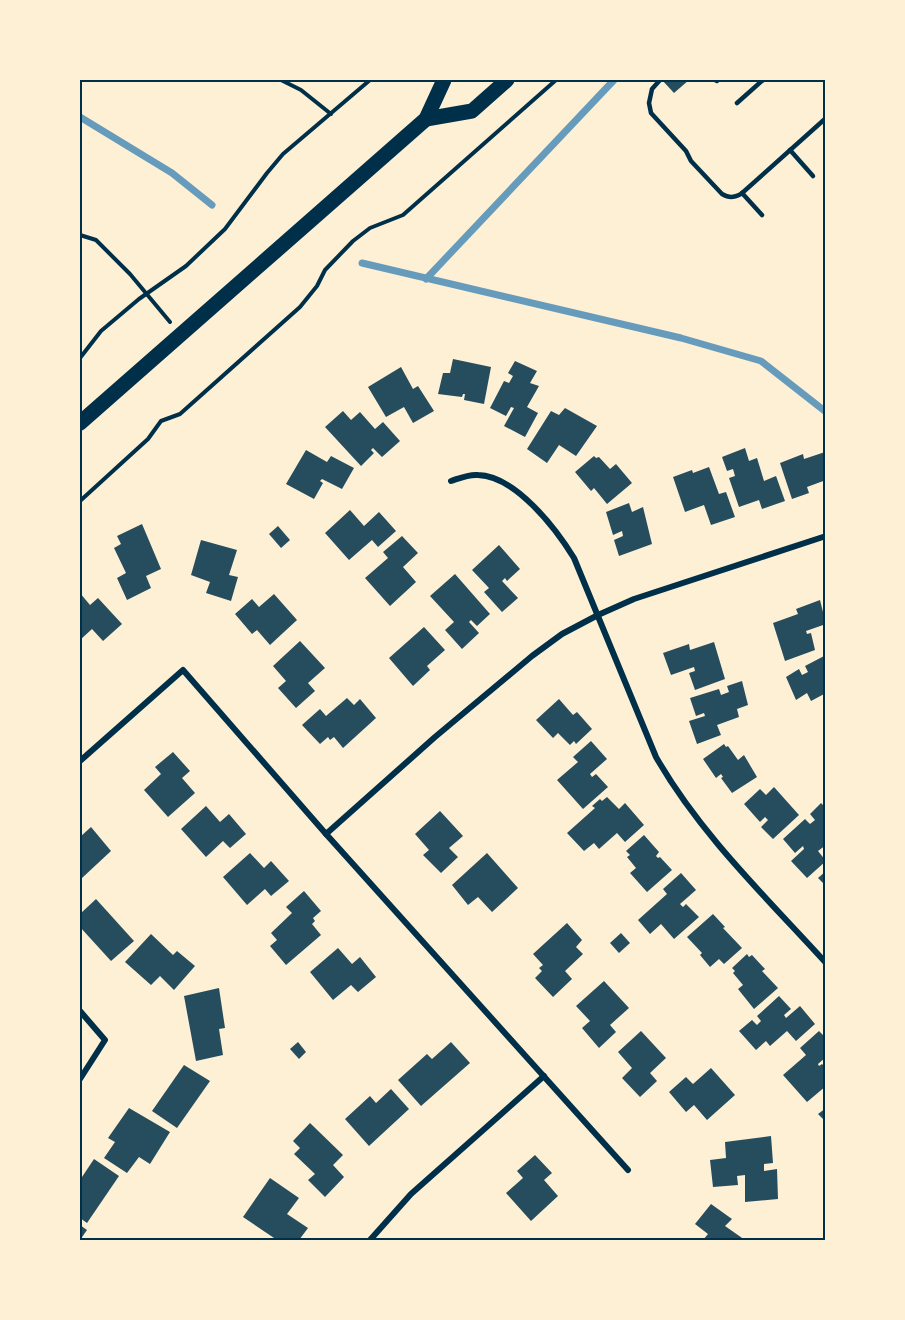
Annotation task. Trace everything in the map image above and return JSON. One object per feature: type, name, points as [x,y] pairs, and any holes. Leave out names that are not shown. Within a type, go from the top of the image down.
[{"type":"main road","points":[[80,423],[426,119],[444,80]]},
{"type":"main road","points":[[426,119],[472,111],[507,80]]},
{"type":"street","points":[[451,481],[464,476],[479,475],[495,478],[537,508],[559,534],[574,558],[656,757],[672,785],[699,823],[825,963]]},
{"type":"street","points":[[326,834],[435,737],[532,656],[562,634],[634,599],[825,536]]},
{"type":"street","points":[[80,761],[183,670],[326,834],[628,1170]]},
{"type":"street","points":[[80,1011],[105,1040],[80,1079]]},
{"type":"street","points":[[370,1240],[411,1194],[544,1076]]},
{"type":"lane","points":[[660,80],[652,89],[649,103],[651,113],[722,194],[733,198],[742,193],[825,118]]},
{"type":"lane","points":[[737,103],[763,80]]},
{"type":"lane","points":[[790,150],[813,176]]},
{"type":"lane","points":[[742,193],[762,215]]},
{"type":"path","points":[[281,80],[302,90],[331,114]]},
{"type":"path","points":[[80,358],[101,331],[146,294],[186,266],[225,230],[283,154],[370,80]]},
{"type":"path","points":[[80,501],[148,439],[161,421],[180,414],[300,307],[317,286],[325,270],[353,241],[370,228],[403,215],[556,80]]},
{"type":"path","points":[[80,235],[96,240],[130,274],[180,334]]},
{"type":"building","points":[[662,80],[689,80],[674,93]]},
{"type":"building","points":[[453,359],[491,367],[484,404],[464,400],[465,394],[462,397],[438,394],[443,373],[450,373]]},
{"type":"building","points":[[515,361],[537,371],[530,383],[539,386],[527,407],[538,413],[525,437],[504,426],[514,408],[511,407],[506,416],[490,408],[504,381],[509,383],[513,376],[508,373]]},
{"type":"building","points":[[401,367],[413,389],[418,386],[434,411],[413,423],[404,407],[386,417],[368,387]]},
{"type":"building","points":[[565,408],[597,426],[576,456],[559,445],[547,463],[527,449],[551,411],[559,415]]},
{"type":"building","points":[[343,411],[351,420],[360,412],[375,429],[383,422],[400,441],[382,457],[373,448],[371,450],[374,453],[361,466],[325,427]]},
{"type":"building","points":[[745,448],[749,461],[757,458],[764,481],[776,476],[785,501],[762,509],[759,500],[739,507],[729,478],[735,476],[733,469],[727,471],[722,457]]},
{"type":"building","points":[[306,450],[327,462],[331,456],[354,468],[342,489],[322,479],[320,481],[323,483],[314,499],[286,484]]},
{"type":"building","points":[[825,452],[826,480],[807,487],[809,493],[792,499],[780,463],[803,454],[804,459]]},
{"type":"building","points":[[594,456],[599,457],[610,469],[616,464],[632,483],[607,504],[594,488],[591,491],[575,472]]},
{"type":"building","points":[[709,467],[719,494],[726,492],[735,517],[711,525],[704,505],[685,512],[673,477]]},
{"type":"building","points":[[629,503],[632,512],[643,507],[652,544],[619,556],[614,540],[623,536],[622,531],[613,535],[606,512]]},
{"type":"building","points":[[350,510],[364,526],[379,512],[396,531],[378,547],[372,540],[349,560],[325,533]]},
{"type":"building","points":[[142,524],[161,569],[146,576],[151,588],[127,600],[117,578],[126,573],[114,548],[121,544],[117,536]]},
{"type":"building","points":[[278,526],[290,540],[281,548],[269,534]]},
{"type":"building","points":[[402,536],[418,553],[403,567],[416,582],[390,606],[365,578],[388,558],[383,552]]},
{"type":"building","points":[[201,540],[237,550],[229,575],[238,577],[231,601],[206,593],[210,582],[191,575]]},
{"type":"building","points":[[499,545],[520,569],[507,581],[505,578],[502,581],[518,598],[502,612],[484,592],[489,588],[472,570]]},
{"type":"building","points":[[455,574],[490,614],[477,626],[471,620],[469,622],[479,633],[462,649],[445,630],[454,622],[430,596]]},
{"type":"building","points":[[80,593],[90,605],[98,598],[122,624],[103,641],[92,629],[80,640]]},
{"type":"building","points":[[274,594],[297,620],[270,645],[257,630],[252,634],[235,614],[252,599],[259,607]]},
{"type":"building","points":[[820,600],[826,624],[806,631],[807,634],[811,633],[815,650],[785,661],[773,623],[798,614],[796,609]]},
{"type":"building","points":[[424,627],[445,650],[427,666],[430,670],[413,686],[389,658]]},
{"type":"building","points":[[300,641],[325,668],[308,683],[315,691],[296,708],[278,688],[286,681],[273,666]]},
{"type":"building","points":[[714,642],[725,679],[695,690],[689,673],[695,671],[694,667],[671,675],[663,653],[689,644],[690,650]]},
{"type":"building","points":[[826,655],[826,693],[811,701],[807,693],[796,700],[786,677],[799,669],[802,675],[808,672],[805,666]]},
{"type":"building","points":[[742,681],[748,705],[737,709],[739,717],[717,725],[721,735],[697,744],[689,721],[705,716],[704,713],[696,716],[690,698],[719,689],[721,695],[729,692],[727,686]]},
{"type":"building","points":[[347,698],[354,705],[360,699],[376,718],[343,748],[334,737],[330,740],[328,737],[320,744],[302,725],[320,709],[326,716]]},
{"type":"building","points":[[559,699],[573,715],[577,712],[592,729],[576,744],[574,741],[570,745],[558,733],[553,738],[536,720]]},
{"type":"building","points":[[591,741],[607,759],[590,774],[592,777],[596,774],[608,787],[583,809],[557,780],[578,762],[573,757]]},
{"type":"building","points":[[724,744],[738,760],[744,755],[757,777],[732,793],[721,778],[723,777],[721,774],[716,778],[703,759]]},
{"type":"building","points":[[173,752],[190,771],[182,778],[195,793],[168,817],[144,790],[161,774],[155,767]]},
{"type":"building","points":[[774,787],[799,815],[773,839],[761,827],[768,820],[765,817],[760,822],[744,804],[760,789],[766,795]]},
{"type":"building","points":[[607,797],[619,809],[625,803],[644,825],[625,842],[617,833],[599,849],[594,843],[584,851],[567,833],[595,808],[592,806],[600,799],[602,801]]},
{"type":"building","points":[[821,803],[826,808],[826,845],[818,851],[826,861],[807,878],[791,861],[804,849],[803,846],[795,853],[783,839],[805,819],[810,824],[815,820],[810,814]]},
{"type":"building","points":[[206,806],[220,822],[229,814],[246,834],[230,848],[223,841],[206,857],[181,829]]},
{"type":"building","points":[[440,811],[463,836],[449,848],[458,857],[441,873],[423,855],[429,850],[415,834]]},
{"type":"building","points":[[91,827],[111,851],[82,878],[80,876],[80,837]]},
{"type":"building","points":[[644,835],[659,852],[656,856],[660,857],[672,870],[647,892],[630,873],[636,868],[627,857],[630,855],[626,851]]},
{"type":"building","points":[[250,853],[264,868],[271,861],[289,881],[271,896],[265,889],[247,905],[223,877]]},
{"type":"building","points":[[487,853],[518,888],[492,912],[478,897],[468,905],[452,885]]},
{"type":"building","points":[[826,871],[826,886],[818,878]]},
{"type":"building","points":[[681,873],[696,890],[680,904],[683,907],[686,904],[699,917],[674,939],[661,924],[650,934],[638,920],[667,894],[663,889]]},
{"type":"building","points":[[304,891],[321,911],[313,918],[315,921],[312,924],[321,935],[286,965],[270,946],[277,940],[271,933],[292,913],[286,907]]},
{"type":"building","points":[[96,899],[134,941],[111,961],[80,927],[80,914]]},
{"type":"building","points":[[713,914],[742,948],[724,964],[719,959],[710,967],[700,955],[702,953],[687,937]]},
{"type":"building","points":[[567,923],[582,940],[576,947],[583,954],[565,971],[572,979],[553,997],[535,978],[542,971],[539,968],[543,965],[533,954]]},
{"type":"building","points":[[621,933],[630,943],[619,953],[610,943]]},
{"type":"building","points":[[151,934],[173,955],[177,951],[195,966],[174,990],[160,976],[151,985],[125,962]]},
{"type":"building","points":[[338,948],[352,964],[360,957],[376,977],[358,992],[351,985],[333,1000],[310,972]]},
{"type":"building","points":[[747,954],[749,957],[752,955],[765,969],[762,971],[778,988],[754,1009],[738,989],[743,985],[733,973],[735,971],[732,968]]},
{"type":"building","points":[[604,981],[629,1008],[610,1025],[616,1032],[599,1048],[582,1028],[590,1021],[576,1006]]},
{"type":"building","points":[[219,988],[225,1028],[219,1029],[223,1055],[196,1061],[184,996]]},
{"type":"building","points":[[779,996],[791,1009],[784,1015],[786,1018],[800,1006],[815,1024],[796,1041],[787,1031],[770,1046],[766,1041],[756,1050],[739,1031],[752,1020],[757,1025],[761,1021],[757,1016]]},
{"type":"building","points":[[641,1031],[666,1058],[650,1073],[657,1081],[640,1097],[622,1078],[632,1068],[618,1052]]},
{"type":"building","points":[[819,1031],[826,1038],[826,1057],[818,1064],[826,1068],[826,1086],[807,1102],[783,1075],[806,1055],[800,1048]]},
{"type":"building","points":[[298,1042],[306,1052],[299,1059],[290,1049]]},
{"type":"building","points":[[451,1042],[470,1063],[421,1106],[398,1080],[427,1054],[432,1059]]},
{"type":"building","points":[[184,1065],[210,1081],[177,1128],[152,1111]]},
{"type":"building","points":[[711,1068],[735,1095],[707,1120],[694,1105],[686,1112],[669,1092],[686,1077],[693,1084]]},
{"type":"building","points":[[391,1089],[409,1109],[369,1146],[345,1119],[370,1096],[376,1103]]},
{"type":"building","points":[[129,1108],[170,1132],[150,1164],[139,1157],[127,1173],[104,1158],[115,1142],[108,1138]]},
{"type":"building","points":[[826,1108],[826,1122],[818,1114]]},
{"type":"building","points":[[310,1123],[343,1155],[333,1165],[344,1177],[325,1197],[308,1180],[315,1174],[294,1154],[300,1148],[293,1141]]},
{"type":"building","points":[[771,1136],[773,1163],[764,1164],[764,1171],[777,1169],[778,1199],[745,1202],[745,1175],[737,1176],[738,1185],[713,1187],[710,1160],[726,1158],[725,1142]]},
{"type":"building","points":[[535,1155],[552,1173],[544,1180],[558,1196],[531,1221],[506,1193],[523,1178],[517,1171]]},
{"type":"building","points":[[94,1159],[119,1176],[87,1223],[80,1218],[80,1180]]},
{"type":"building","points":[[270,1178],[299,1198],[287,1214],[308,1228],[299,1240],[277,1240],[243,1217]]},
{"type":"building","points":[[711,1204],[732,1219],[725,1226],[745,1240],[703,1240],[708,1234],[695,1224]]},
{"type":"building","points":[[80,1225],[87,1230],[80,1240]]},
{"type":"waterway","points":[[426,279],[614,80]]},
{"type":"waterway","points":[[80,117],[172,173],[212,205]]},
{"type":"waterway","points":[[362,263],[681,338],[761,361],[826,412]]}]
